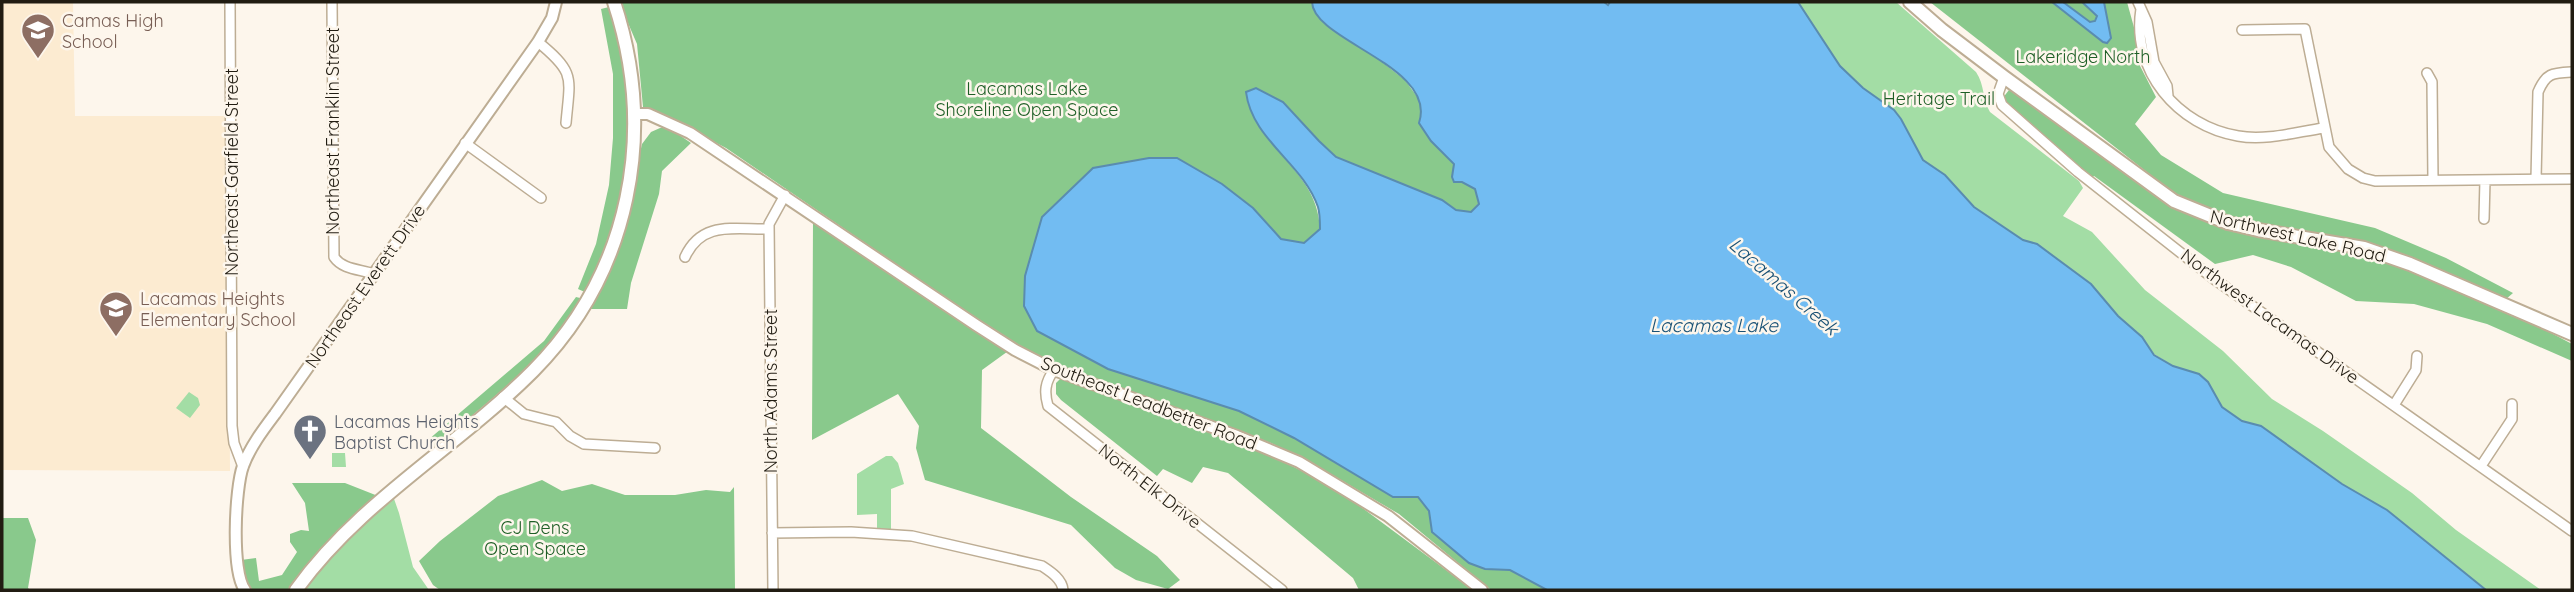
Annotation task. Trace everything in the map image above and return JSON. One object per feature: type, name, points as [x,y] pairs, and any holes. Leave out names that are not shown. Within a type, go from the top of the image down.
[{"type":"main road","points":[[296,590],[340,536],[533,371],[579,313],[601,272],[618,230],[628,189],[635,133],[631,65],[614,2]]},
{"type":"main road","name":"Northwest Lake Road","points":[[1910,2],[2004,77],[2144,181],[2183,205],[2228,223],[2364,248],[2410,264],[2572,334]]},
{"type":"street","name":"Northeast Garfield Street","points":[[230,2],[232,426],[234,443],[243,467]]},
{"type":"street","name":"Northeast Franklin Street","points":[[332,2],[334,257],[338,264],[346,268],[374,274]]},
{"type":"street","name":"Northeast Everett Drive","points":[[245,590],[240,583],[237,557],[238,494],[243,467],[273,416],[538,42],[552,18],[556,2]]},
{"type":"street","points":[[2139,6],[2138,26],[2146,62],[2159,90],[2191,119],[2206,127],[2239,137],[2264,138],[2324,128]]},
{"type":"street","points":[[2242,30],[2305,29],[2329,147],[2347,169],[2363,178],[2375,181],[2572,179]]},
{"type":"street","points":[[538,42],[568,72],[566,122]]},
{"type":"street","points":[[2536,180],[2538,92],[2543,79],[2554,73],[2572,72]]},
{"type":"street","points":[[2427,73],[2432,82],[2433,180]]},
{"type":"street","name":"Northwest Lacamas Drive","points":[[2004,77],[1998,94],[2002,105],[2078,172],[2214,279],[2571,528]]},
{"type":"street","name":"Southeast Leadbetter Road","points":[[635,114],[648,114],[682,128],[1015,350],[1054,370],[1248,440],[1299,462],[1388,516],[1482,590]]},
{"type":"street","points":[[465,144],[541,198]]},
{"type":"street","points":[[2484,219],[2485,180]]},
{"type":"street","name":"North Adams Street","points":[[773,590],[769,229],[772,215],[785,195]]},
{"type":"street","points":[[685,257],[694,241],[711,231],[769,229]]},
{"type":"street","points":[[2394,405],[2416,370],[2417,356]]},
{"type":"street","name":"North Elk Drive","points":[[1054,370],[1047,379],[1045,394],[1048,406],[1282,590]]},
{"type":"street","points":[[503,397],[524,414],[556,422],[570,436],[584,444],[654,447]]},
{"type":"street","points":[[2481,466],[2512,419],[2512,404]]},
{"type":"street","points":[[772,533],[851,532],[912,536],[1042,566],[1055,576],[1063,590]]},
{"type":"shaded area","name":"Lacamas Heights Elementary School","points":[[73,2],[75,116],[228,116],[230,471],[2,470],[2,3]]},
{"type":"green space","name":"Lacamas Lake Shoreline Open Space","points":[[619,2],[1312,2],[1312,7],[1405,80],[1421,102],[1422,116],[1431,141],[1454,164],[1452,177],[1475,189],[1479,203],[1471,212],[1456,210],[1442,200],[1336,157],[1319,141],[1282,155],[1303,181],[1313,198],[1319,217],[1320,229],[1304,243],[1281,239],[1253,208],[1037,331],[1108,369],[1239,411],[1294,438],[1393,497],[1418,497],[1429,511],[1433,533],[1485,569],[1510,570],[1547,590],[1491,590],[1399,514],[1317,466],[1271,443],[1097,382],[1040,357],[960,312],[944,297],[726,148],[643,107],[637,44]]},
{"type":"green space","name":"Heritage Trail","points":[[1798,2],[1896,2],[1976,72],[1990,112],[2079,181],[2083,188],[2063,216],[2092,232],[2145,290],[2223,351],[2272,399],[2412,493],[2456,530],[2541,590],[2486,590],[2387,510],[2342,484],[2261,426],[2242,421],[2222,407],[2208,382],[2199,374],[2173,366],[2154,354],[2142,337],[2118,316],[2090,284],[2037,244],[2023,240],[1974,207],[1945,175],[1923,160],[1901,118],[1840,66]]},
{"type":"green space","name":"Lakeridge North","points":[[1930,2],[2127,2],[2135,31],[2139,64],[2156,97],[2135,124],[2161,155],[2223,193],[2375,228],[2446,258],[2513,293],[2505,300],[2371,246],[2260,224],[2218,213],[2180,198]]},
{"type":"green space","points":[[609,7],[628,82],[629,119],[620,209],[608,247],[587,293],[578,289],[596,244],[609,185],[613,138],[613,74],[601,9]]},
{"type":"green space","points":[[2009,90],[2016,92],[2152,191],[2194,216],[2239,229],[2350,246],[2499,305],[2572,344],[2572,361],[2487,324],[2414,304],[2356,301],[2291,267],[2253,255],[2215,264],[2094,176],[2089,180],[2002,99]]},
{"type":"green space","points":[[669,128],[691,143],[662,171],[659,194],[631,283],[627,309],[588,309],[626,213],[642,144],[651,132]]},
{"type":"green space","points":[[813,221],[1011,349],[982,370],[981,428],[1071,497],[1157,556],[1180,580],[1168,589],[1136,580],[1115,568],[1071,525],[925,480],[916,448],[919,426],[898,394],[812,440]]},
{"type":"green space","points":[[576,297],[584,299],[569,321],[534,361],[436,447],[428,440],[544,341]]},
{"type":"green space","points":[[1063,376],[1226,435],[1330,484],[1473,590],[1359,590],[1353,578],[1228,473],[1203,467],[1192,483],[1163,469],[1157,476],[1061,400],[1056,394],[1056,383]]},
{"type":"green space","points":[[189,392],[198,398],[200,405],[190,418],[176,408]]},
{"type":"green space","points":[[332,453],[345,453],[346,467],[332,467]]},
{"type":"green space","points":[[886,456],[892,456],[898,463],[904,484],[891,489],[891,535],[877,534],[877,514],[857,515],[857,474]]},
{"type":"green space","name":"CJ Dens Open Space","points":[[542,480],[562,491],[592,484],[625,495],[675,495],[706,490],[730,492],[734,487],[735,590],[440,590],[433,585],[419,561],[440,541],[498,496]]},
{"type":"green space","points":[[292,483],[345,483],[378,496],[292,590],[253,590],[248,588],[241,560],[256,558],[259,581],[282,575],[297,552],[290,542],[290,534],[301,530],[309,531],[305,503]]},
{"type":"green space","points":[[393,496],[413,567],[429,590],[305,590],[346,540]]},
{"type":"green space","points":[[2,518],[28,518],[36,540],[28,588],[30,590],[2,590]]},
{"type":"water","name":"Lacamas Lake","points":[[1312,2],[1604,2],[1608,5],[1610,2],[1798,2],[1840,66],[1863,88],[1894,110],[1923,160],[1945,175],[1974,207],[2023,240],[2037,244],[2091,284],[2118,316],[2142,337],[2154,355],[2173,366],[2199,374],[2208,382],[2222,407],[2242,421],[2261,426],[2342,484],[2387,510],[2486,590],[1547,590],[1510,570],[1485,569],[1469,563],[1432,532],[1429,511],[1418,497],[1393,497],[1294,438],[1239,411],[1108,369],[1037,331],[1024,306],[1025,276],[1042,217],[1093,168],[1149,158],[1177,158],[1222,184],[1253,208],[1281,239],[1304,243],[1320,229],[1319,210],[1311,191],[1267,138],[1250,109],[1246,92],[1256,88],[1283,102],[1336,157],[1442,200],[1456,210],[1471,212],[1479,204],[1475,189],[1462,182],[1454,182],[1454,164],[1431,141],[1419,123],[1420,103],[1410,86],[1394,70],[1332,29],[1318,16]]},
{"type":"water","points":[[2052,2],[2063,2],[2090,22],[2095,21],[2097,16],[2082,2],[2104,2],[2111,38],[2107,43],[2103,42]]},
{"type":"place","name":"Camas High School","points":[[38,60]]},
{"type":"place","name":"Lacamas Heights Elementary School","points":[[116,338]]},
{"type":"place","name":"Lacamas Heights Baptist Church","points":[[310,461]]},
{"type":"water label","name":"Lacamas Creek","points":[[1784,286]]}]
